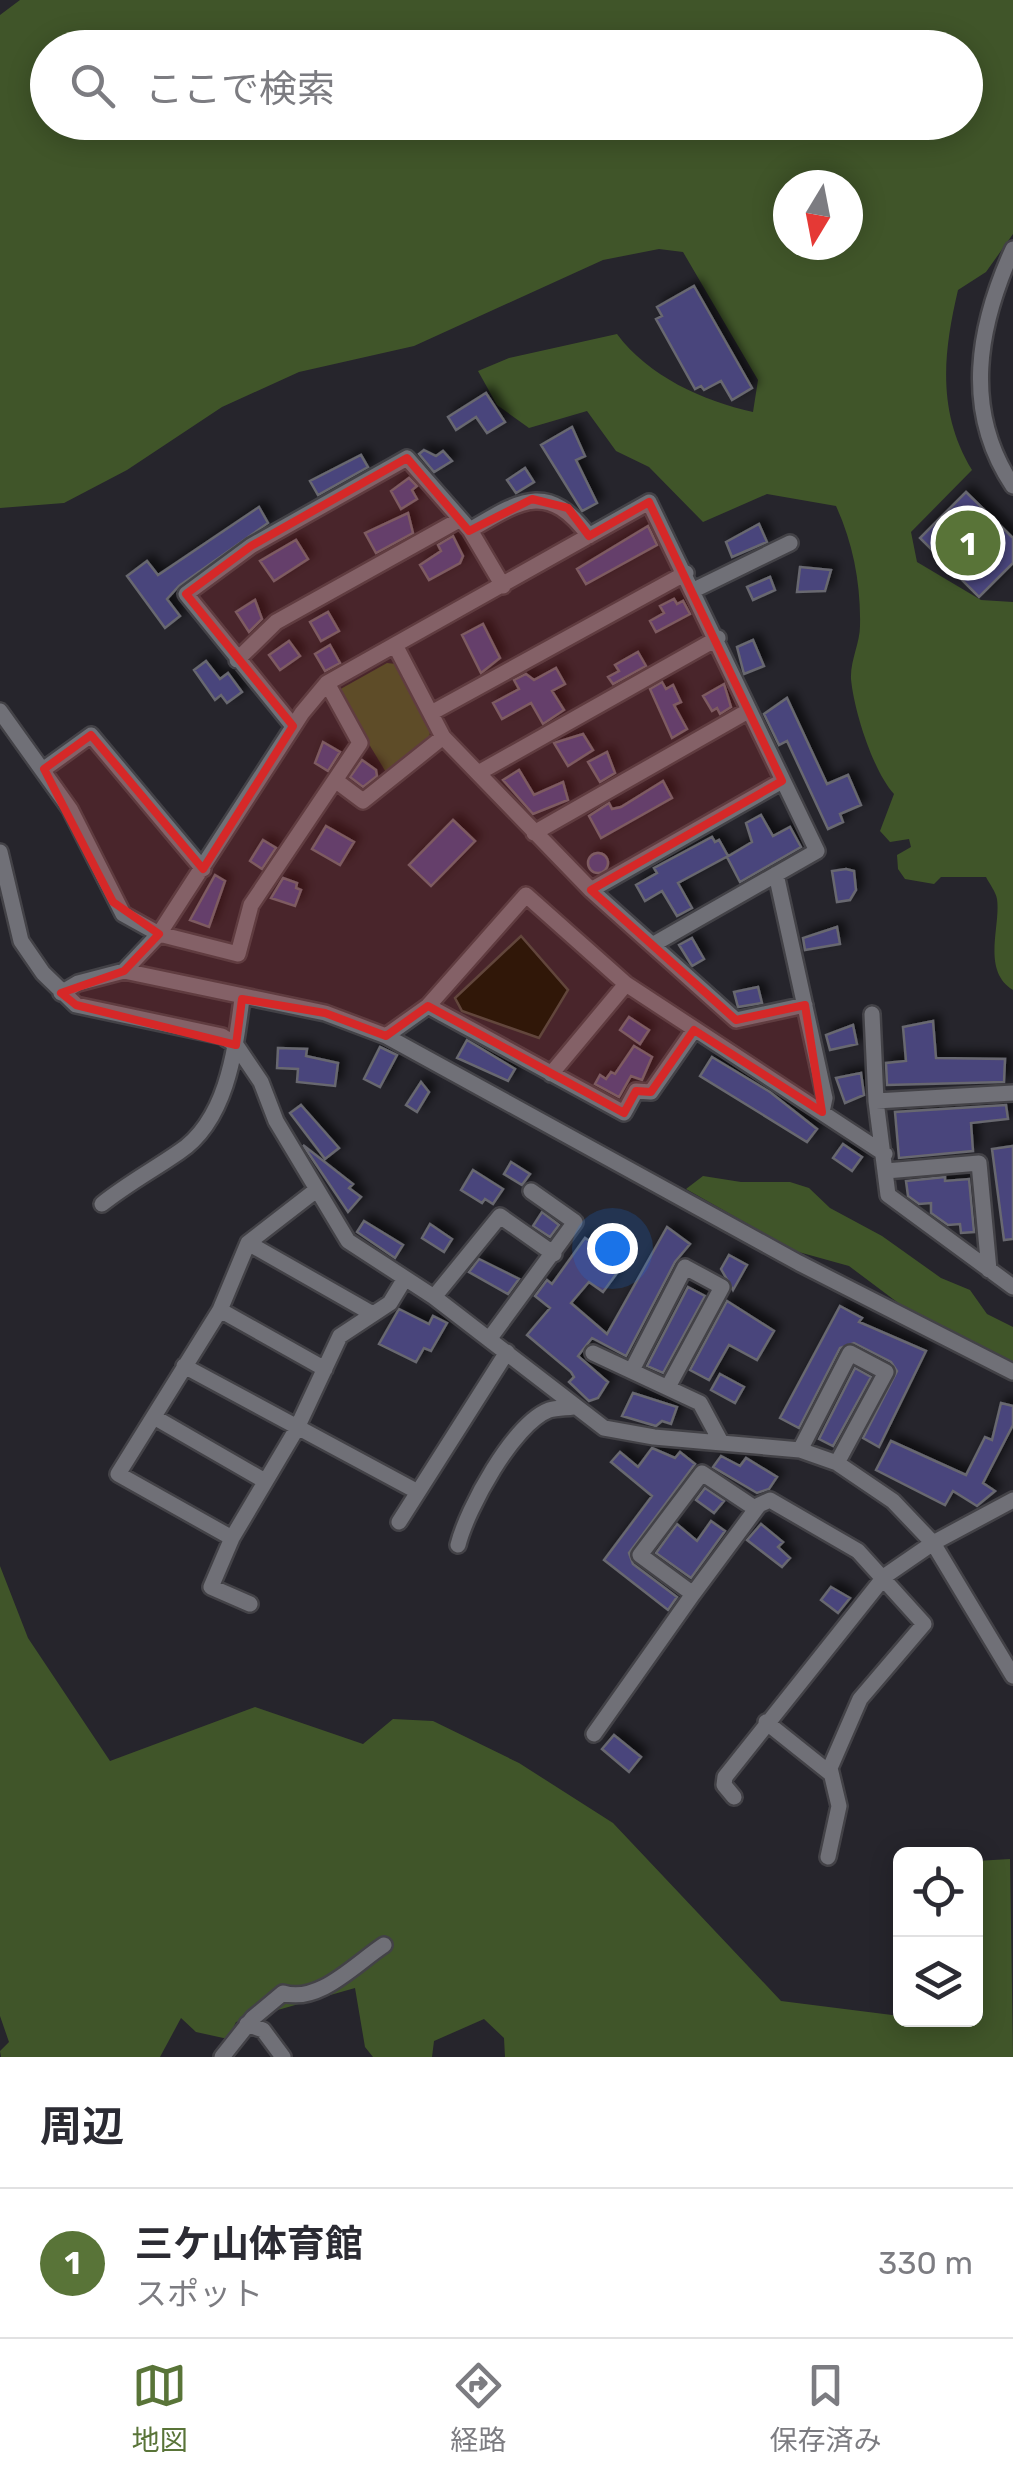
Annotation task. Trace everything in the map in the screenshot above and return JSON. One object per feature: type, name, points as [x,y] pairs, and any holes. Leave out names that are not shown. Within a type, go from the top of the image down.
[{"type":"street","points":[[1013,249],[982,332],[978,371],[992,442],[1013,486]]},
{"type":"street","points":[[293,726],[186,594],[250,546],[407,458],[464,525],[503,586]]},
{"type":"street","points":[[237,660],[276,622],[464,525],[519,501],[532,499],[568,508],[589,536]]},
{"type":"street","points":[[124,971],[159,934],[293,726],[327,684],[648,502],[718,638],[748,711],[817,851],[654,944]]},
{"type":"street","points":[[694,590],[790,543]]},
{"type":"street","points":[[433,712],[686,573]]},
{"type":"street","points":[[480,772],[718,638]]},
{"type":"street","points":[[395,644],[443,736],[592,890],[736,1020],[805,1005]]},
{"type":"street","points":[[0,711],[70,810],[113,902],[123,914],[159,934],[238,954],[251,905],[360,743],[327,684]]},
{"type":"street","points":[[534,833],[748,711]]},
{"type":"street","points":[[44,770],[91,735],[202,869]]},
{"type":"street","points":[[335,780],[363,801],[443,736]]},
{"type":"street","points":[[592,890],[782,781]]},
{"type":"street","points":[[0,852],[21,942],[61,993],[76,1005],[222,1036],[236,1045],[261,1082],[276,1122],[314,1191],[348,1241],[490,1338],[573,1407],[622,1434],[800,1450],[837,1463],[893,1501],[933,1543],[1013,1676]]},
{"type":"street","points":[[776,874],[825,1098],[822,1112]]},
{"type":"street","points":[[386,1036],[428,1006],[526,895],[626,984],[822,1112],[885,1162],[979,1163],[989,1270]]},
{"type":"street","points":[[61,993],[78,983],[124,971],[325,1013],[386,1036],[799,1263],[1013,1372]]},
{"type":"street","points":[[552,1074],[626,984]]},
{"type":"street","points":[[102,1204],[138,1175],[182,1151],[211,1120],[236,1045],[242,998]]},
{"type":"street","points":[[428,1006],[624,1113],[636,1091],[651,1092],[694,1030]]},
{"type":"street","points":[[872,1014],[876,1101],[888,1196],[1013,1287]]},
{"type":"street","points":[[876,1101],[1013,1093]]},
{"type":"street","points":[[232,1538],[118,1474],[220,1310],[248,1243],[314,1191]]},
{"type":"street","points":[[490,1338],[575,1222],[531,1191]]},
{"type":"street","points":[[434,1297],[500,1216],[554,1254]]},
{"type":"street","points":[[248,1243],[371,1313]]},
{"type":"street","points":[[632,1370],[686,1267],[722,1287],[668,1388]]},
{"type":"street","points":[[250,1604],[210,1587],[232,1538],[296,1430],[340,1336],[390,1303],[404,1280]]},
{"type":"street","points":[[220,1310],[325,1368]]},
{"type":"street","points":[[399,1522],[507,1352]]},
{"type":"street","points":[[592,1353],[700,1404],[721,1442]]},
{"type":"street","points":[[800,1450],[850,1353],[886,1372],[837,1463]]},
{"type":"street","points":[[184,1366],[296,1430],[418,1492]]},
{"type":"street","points":[[458,1545],[477,1498],[530,1424],[550,1410],[573,1407]]},
{"type":"street","points":[[154,1417],[265,1481]]},
{"type":"street","points":[[693,1594],[640,1555],[702,1474],[756,1509]]},
{"type":"street","points":[[594,1734],[756,1509],[770,1500],[780,1504],[858,1551],[885,1576],[924,1624],[860,1699],[832,1774],[838,1806],[828,1856]]},
{"type":"street","points":[[734,1797],[724,1786],[726,1776],[885,1576],[933,1543],[1013,1500]]},
{"type":"street","points":[[766,1722],[832,1774]]},
{"type":"street","points":[[222,2057],[248,2024],[282,1993],[296,1997],[334,1983],[384,1944]]},
{"type":"street","points":[[248,2024],[263,2030],[283,2057]]},
{"type":"highlighted area","points":[[407,458],[469,531],[532,499],[568,508],[589,536],[649,502],[782,781],[591,890],[736,1020],[805,1005],[822,1112],[694,1030],[651,1092],[636,1091],[624,1113],[428,1006],[386,1036],[325,1013],[242,999],[236,1045],[76,1005],[61,993],[124,971],[159,934],[113,902],[44,769],[91,735],[203,869],[293,726],[186,594],[251,546]]},
{"type":"green space","points":[[20,0],[1013,0],[1013,234],[986,272],[958,290],[949,337],[948,404],[972,470],[911,532],[917,562],[981,600],[1013,602],[1013,990],[1003,981],[995,960],[997,899],[986,877],[941,877],[934,884],[905,879],[898,869],[897,855],[911,847],[909,839],[890,842],[880,831],[894,794],[872,756],[853,692],[851,672],[860,632],[859,595],[855,564],[836,506],[767,494],[703,522],[649,467],[616,451],[587,411],[529,428],[497,405],[478,371],[509,358],[617,334],[644,362],[678,385],[753,412],[758,380],[683,252],[659,249],[603,260],[414,346],[299,372],[222,407],[127,470],[64,503],[0,508],[0,15]]},
{"type":"green space","points":[[387,663],[396,664],[431,727],[428,743],[387,774],[337,691]]},
{"type":"green space","points":[[703,1176],[741,1182],[790,1182],[809,1188],[830,1208],[882,1236],[941,1278],[970,1290],[987,1314],[1013,1327],[1013,1363],[909,1311],[849,1266],[795,1251],[686,1189]]},
{"type":"green space","points":[[0,1566],[28,1638],[110,1761],[255,1707],[363,1744],[393,1719],[433,1721],[519,1763],[613,1823],[781,2001],[893,2015],[893,2027],[983,2027],[983,1861],[1010,1859],[1013,2057],[505,2057],[504,2038],[484,2019],[434,2041],[432,2057],[373,2057],[365,2047],[355,1988],[236,2022],[228,2039],[196,2032],[181,2018],[160,2057],[1,2057],[0,2051],[9,2042],[0,2016]]},
{"type":"shaded area","points":[[521,936],[568,990],[539,1038],[462,1011],[455,998]]},
{"type":"building","points":[[694,286],[752,388],[732,400],[721,381],[704,390],[701,386],[695,389],[656,319],[662,316],[657,307]]},
{"type":"building","points":[[486,393],[505,422],[487,433],[476,417],[456,430],[448,417]]},
{"type":"building","points":[[572,427],[585,456],[576,460],[597,503],[582,511],[541,445]]},
{"type":"building","points":[[424,450],[436,456],[443,451],[452,461],[434,472],[419,454]]},
{"type":"building","points":[[361,455],[368,467],[318,495],[310,481]]},
{"type":"building","points":[[525,468],[534,482],[516,493],[507,480]]},
{"type":"building","points":[[409,478],[417,486],[412,490],[417,499],[401,509],[391,491]]},
{"type":"building","points":[[966,492],[1013,538],[1013,563],[979,597],[920,538]]},
{"type":"building","points":[[259,507],[268,523],[179,586],[167,599],[180,616],[165,628],[127,576],[147,561],[158,575]]},
{"type":"building","points":[[408,513],[413,533],[376,553],[365,533]]},
{"type":"building","points":[[759,524],[767,542],[732,557],[726,542]]},
{"type":"building","points":[[648,526],[657,545],[586,584],[577,569]]},
{"type":"building","points":[[453,536],[463,556],[460,563],[429,580],[420,565],[441,551],[438,545]]},
{"type":"building","points":[[296,540],[308,559],[274,581],[260,561]]},
{"type":"building","points":[[800,567],[831,570],[825,591],[797,592]]},
{"type":"building","points":[[770,577],[775,590],[753,600],[747,587]]},
{"type":"building","points":[[674,599],[677,604],[683,601],[690,614],[656,632],[650,621],[664,613],[660,606]]},
{"type":"building","points":[[255,600],[262,619],[249,632],[236,612]]},
{"type":"building","points":[[328,612],[339,631],[321,641],[310,622]]},
{"type":"building","points":[[483,624],[500,658],[481,673],[462,635]]},
{"type":"building","points":[[753,640],[764,666],[744,674],[737,647]]},
{"type":"building","points":[[289,641],[300,656],[280,670],[269,655]]},
{"type":"building","points":[[330,645],[340,663],[325,671],[315,654]]},
{"type":"building","points":[[638,652],[646,666],[613,684],[608,677],[619,671],[615,665]]},
{"type":"building","points":[[206,661],[220,679],[228,673],[242,692],[227,703],[221,695],[215,700],[194,670]]},
{"type":"building","points":[[556,668],[565,684],[552,691],[564,710],[543,724],[531,703],[502,719],[493,703],[519,689],[514,680],[526,674],[534,680]]},
{"type":"building","points":[[662,682],[666,689],[673,685],[681,702],[674,705],[687,729],[672,738],[650,689]]},
{"type":"building","points":[[724,684],[731,707],[720,714],[717,708],[712,711],[703,696]]},
{"type":"building","points":[[787,698],[827,784],[848,775],[861,805],[840,814],[843,822],[828,829],[787,741],[779,745],[764,714]]},
{"type":"building","points":[[583,734],[593,750],[568,766],[554,743]]},
{"type":"building","points":[[323,742],[340,752],[328,771],[315,763]]},
{"type":"building","points":[[607,752],[615,773],[600,782],[588,762]]},
{"type":"building","points":[[362,760],[376,770],[377,776],[363,787],[350,777]]},
{"type":"building","points":[[519,770],[534,795],[563,782],[568,800],[533,814],[503,780]]},
{"type":"building","points":[[663,781],[672,798],[601,838],[589,816],[609,803],[612,809],[621,807]]},
{"type":"building","points":[[761,815],[773,836],[790,827],[801,847],[740,882],[727,857],[752,842],[746,823]]},
{"type":"building","points":[[453,820],[475,841],[431,886],[409,865]]},
{"type":"building","points":[[326,826],[354,842],[340,865],[312,849]]},
{"type":"building","points":[[712,837],[715,842],[719,840],[728,856],[678,883],[692,908],[677,916],[662,891],[645,901],[636,885],[657,873],[654,868]]},
{"type":"building","points":[[263,840],[276,848],[262,869],[250,861]]},
{"type":"building","points":[[598,853],[608,863],[598,873],[588,863]]},
{"type":"building","points":[[832,871],[854,871],[856,890],[850,900],[837,902]]},
{"type":"building","points":[[215,875],[225,881],[209,927],[190,920]]},
{"type":"building","points":[[283,878],[297,883],[296,888],[301,890],[295,906],[271,898]]},
{"type":"building","points":[[837,927],[840,944],[805,950],[803,938]]},
{"type":"building","points":[[692,938],[704,959],[692,966],[679,945]]},
{"type":"building","points":[[758,987],[762,1003],[738,1007],[734,992]]},
{"type":"building","points":[[629,1017],[649,1030],[640,1044],[620,1030]]},
{"type":"building","points":[[933,1021],[936,1058],[1005,1059],[1004,1082],[887,1085],[886,1063],[906,1061],[903,1027]]},
{"type":"building","points":[[853,1025],[857,1044],[830,1050],[826,1035]]},
{"type":"building","points":[[467,1040],[515,1069],[508,1081],[457,1058]]},
{"type":"building","points":[[634,1046],[652,1057],[642,1080],[631,1076],[619,1097],[595,1084],[600,1075],[606,1079],[611,1072],[615,1074]]},
{"type":"building","points":[[380,1047],[397,1055],[380,1087],[364,1079]]},
{"type":"building","points":[[278,1048],[307,1049],[306,1056],[338,1063],[335,1086],[297,1082],[298,1069],[277,1068]]},
{"type":"building","points":[[712,1057],[770,1092],[817,1129],[807,1142],[700,1076]]},
{"type":"building","points":[[861,1073],[864,1095],[845,1103],[836,1078]]},
{"type":"building","points":[[421,1082],[429,1092],[417,1112],[406,1105]]},
{"type":"building","points":[[301,1105],[339,1148],[325,1159],[290,1113]]},
{"type":"building","points":[[1006,1105],[1008,1119],[971,1123],[973,1151],[899,1158],[895,1112]]},
{"type":"building","points":[[843,1144],[862,1157],[852,1171],[833,1158]]},
{"type":"building","points":[[303,1145],[353,1184],[349,1188],[361,1197],[348,1212]]},
{"type":"building","points":[[1013,1146],[1013,1239],[1004,1240],[992,1149]]},
{"type":"building","points":[[511,1162],[530,1174],[522,1185],[504,1174]]},
{"type":"building","points":[[473,1170],[503,1189],[493,1204],[485,1199],[482,1203],[461,1190]]},
{"type":"building","points":[[945,1177],[945,1181],[969,1179],[974,1232],[961,1233],[960,1224],[948,1225],[931,1213],[931,1203],[919,1204],[908,1196],[906,1181]]},
{"type":"building","points":[[542,1212],[559,1225],[550,1237],[533,1226]]},
{"type":"building","points":[[364,1221],[403,1245],[395,1258],[357,1232]]},
{"type":"building","points":[[430,1224],[452,1239],[444,1252],[422,1238]]},
{"type":"building","points":[[667,1227],[690,1244],[675,1262],[626,1356],[592,1338],[578,1356],[608,1382],[598,1398],[589,1401],[569,1382],[574,1377],[571,1372],[527,1335],[550,1308],[535,1296],[547,1280],[552,1284],[585,1238],[602,1249],[596,1258],[617,1273],[603,1292],[589,1282],[571,1303],[607,1334]]},
{"type":"building","points":[[729,1255],[747,1265],[733,1290],[721,1269]]},
{"type":"building","points":[[479,1259],[519,1279],[508,1294],[469,1272]]},
{"type":"building","points":[[688,1287],[705,1296],[663,1373],[647,1366]]},
{"type":"building","points":[[727,1301],[774,1331],[757,1360],[729,1345],[709,1380],[690,1370]]},
{"type":"building","points":[[840,1306],[862,1318],[859,1322],[926,1351],[879,1447],[863,1438],[897,1371],[891,1362],[854,1343],[840,1348],[799,1428],[780,1418]]},
{"type":"building","points":[[399,1309],[429,1324],[433,1316],[447,1323],[431,1351],[424,1348],[416,1362],[379,1344]]},
{"type":"building","points":[[855,1368],[871,1377],[833,1446],[819,1439]]},
{"type":"building","points":[[720,1374],[744,1387],[735,1403],[711,1390]]},
{"type":"building","points":[[633,1393],[677,1407],[671,1424],[662,1421],[656,1426],[622,1416]]},
{"type":"building","points":[[1001,1403],[1013,1406],[1013,1425],[983,1483],[995,1491],[977,1506],[953,1491],[945,1505],[876,1470],[891,1441],[966,1475],[985,1437],[992,1440]]},
{"type":"building","points":[[652,1448],[675,1458],[680,1452],[695,1464],[629,1553],[633,1564],[677,1597],[668,1610],[604,1560],[652,1496],[611,1462],[620,1452],[638,1467]]},
{"type":"building","points":[[721,1456],[740,1466],[746,1458],[777,1477],[769,1489],[757,1493],[713,1467]]},
{"type":"building","points":[[705,1488],[724,1501],[714,1513],[696,1500]]},
{"type":"building","points":[[711,1521],[725,1531],[691,1578],[656,1553],[677,1524],[697,1541]]},
{"type":"building","points":[[761,1524],[783,1542],[778,1547],[790,1558],[782,1567],[747,1540]]},
{"type":"building","points":[[831,1587],[850,1598],[838,1613],[821,1600]]},
{"type":"building","points":[[614,1735],[641,1757],[629,1772],[602,1749]]},
{"type":"place","name":"三ケ山体育館","points":[[968,543]]}]
